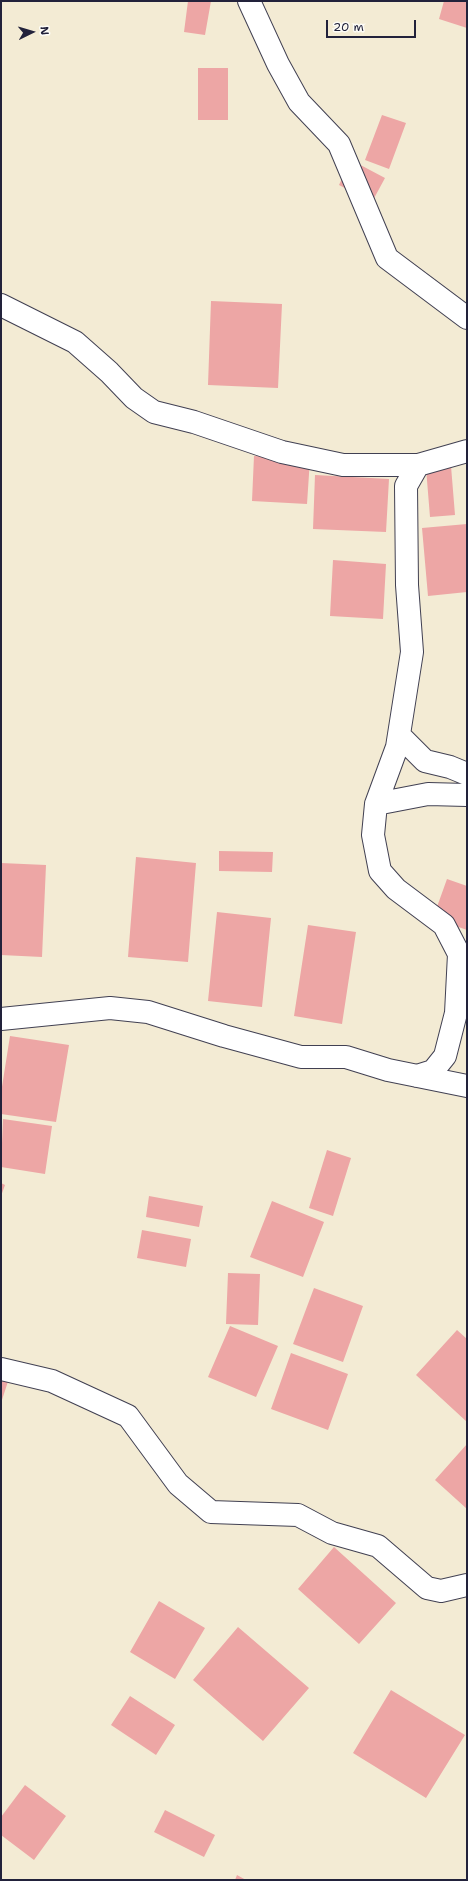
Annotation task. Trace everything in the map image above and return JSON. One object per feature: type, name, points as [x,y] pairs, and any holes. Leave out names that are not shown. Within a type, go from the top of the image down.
[{"type":"street","points":[[249,1],[278,64],[299,102],[338,144],[388,258],[467,318]]},
{"type":"street","points":[[1,305],[75,342],[109,372],[134,398],[154,412],[194,422],[282,452],[343,465],[418,465],[441,460],[467,451]]},
{"type":"street","points":[[417,1076],[433,1071],[445,1056],[456,1013],[459,954],[444,925],[396,889],[380,871],[374,835],[376,804],[397,747],[412,652],[406,584],[406,486],[418,465]]},
{"type":"street","points":[[399,735],[425,761],[450,767],[467,774]]},
{"type":"street","points":[[376,804],[428,794],[467,795]]},
{"type":"street","points":[[1,1019],[110,1008],[148,1012],[224,1036],[301,1056],[346,1057],[388,1070],[467,1086]]},
{"type":"street","points":[[1,1369],[52,1381],[128,1416],[178,1484],[211,1512],[298,1515],[332,1533],[378,1546],[427,1588],[441,1592],[467,1585]]},
{"type":"building","points":[[188,1],[211,1],[205,35],[184,32]]},
{"type":"building","points":[[444,1],[467,1],[467,28],[439,19]]},
{"type":"building","points":[[198,68],[228,68],[228,120],[198,120]]},
{"type":"building","points":[[382,115],[406,123],[389,169],[365,160]]},
{"type":"building","points":[[351,160],[385,178],[372,202],[339,185]]},
{"type":"building","points":[[211,301],[282,304],[278,388],[208,385]]},
{"type":"building","points":[[254,456],[310,459],[307,504],[252,501]]},
{"type":"building","points":[[451,466],[455,515],[430,517],[426,468]]},
{"type":"building","points":[[315,475],[389,479],[386,532],[313,529]]},
{"type":"building","points":[[467,524],[467,592],[428,596],[422,528]]},
{"type":"building","points":[[333,560],[386,564],[383,619],[330,616]]},
{"type":"building","points":[[219,851],[273,852],[272,872],[219,871]]},
{"type":"building","points":[[136,857],[196,863],[188,962],[128,957]]},
{"type":"building","points":[[1,863],[46,865],[42,957],[1,955]]},
{"type":"building","points":[[447,879],[467,886],[467,930],[433,918]]},
{"type":"building","points":[[217,912],[271,918],[262,1007],[208,1001]]},
{"type":"building","points":[[308,925],[356,932],[342,1024],[294,1016]]},
{"type":"building","points":[[10,1036],[69,1045],[56,1122],[1,1114],[1,1093]]},
{"type":"building","points":[[3,1119],[52,1126],[45,1174],[1,1167]]},
{"type":"building","points":[[327,1150],[351,1158],[333,1216],[309,1208]]},
{"type":"building","points":[[1,1183],[5,1185],[1,1196]]},
{"type":"building","points":[[149,1196],[203,1206],[199,1227],[146,1217]]},
{"type":"building","points":[[272,1201],[324,1222],[303,1277],[250,1257]]},
{"type":"building","points":[[142,1230],[191,1239],[186,1267],[137,1258]]},
{"type":"building","points":[[228,1273],[260,1274],[258,1325],[226,1324]]},
{"type":"building","points":[[314,1288],[363,1306],[343,1362],[293,1344]]},
{"type":"building","points":[[230,1326],[278,1346],[256,1397],[208,1377]]},
{"type":"building","points":[[457,1330],[467,1339],[467,1422],[416,1375]]},
{"type":"building","points":[[291,1353],[348,1374],[328,1430],[271,1409]]},
{"type":"building","points":[[1,1362],[13,1366],[1,1403]]},
{"type":"building","points":[[467,1444],[467,1509],[435,1480]]},
{"type":"building","points":[[334,1547],[396,1603],[359,1644],[298,1589]]},
{"type":"building","points":[[159,1601],[205,1628],[175,1679],[130,1652]]},
{"type":"building","points":[[238,1627],[309,1688],[263,1741],[193,1680]]},
{"type":"building","points":[[391,1690],[465,1735],[426,1798],[353,1753]]},
{"type":"building","points":[[130,1696],[175,1725],[156,1755],[111,1725]]},
{"type":"building","points":[[25,1785],[66,1816],[34,1860],[1,1835],[1,1817]]},
{"type":"building","points":[[165,1810],[215,1835],[204,1857],[154,1832]]},
{"type":"building","points":[[237,1875],[246,1880],[235,1880]]}]
